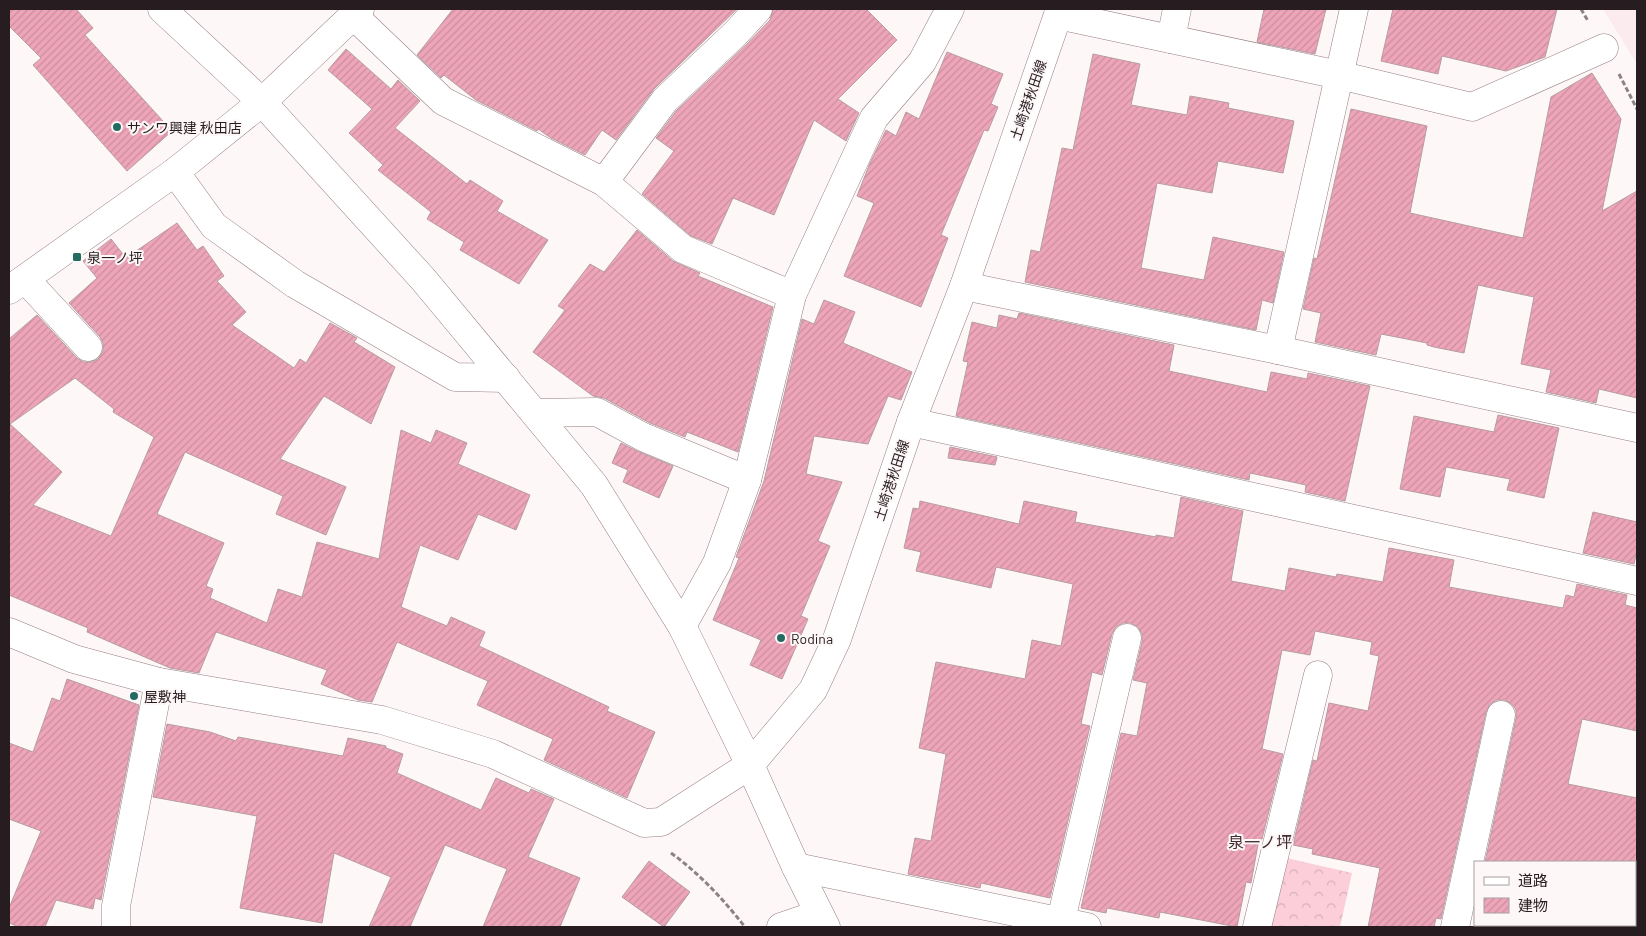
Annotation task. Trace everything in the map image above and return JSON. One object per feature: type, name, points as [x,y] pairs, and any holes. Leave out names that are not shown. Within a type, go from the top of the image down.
[{"type":"street","points":[[162,9],[262,102],[423,278],[594,485],[682,626],[823,921],[781,927]]},
{"type":"street","points":[[604,182],[664,100],[736,34],[758,9]]},
{"type":"street","points":[[682,626],[717,563],[747,480],[792,295],[874,118],[922,62],[950,9]]},
{"type":"street","points":[[1171,39],[1177,9]]},
{"type":"street","points":[[1278,350],[1354,9]]},
{"type":"street","points":[[88,347],[17,285],[176,172],[262,102],[357,12],[443,101],[604,182],[683,249],[792,295]]},
{"type":"street","points":[[1059,12],[1171,39],[1339,74],[1472,107],[1604,48]]},
{"type":"street","name":"土崎港秋田線","points":[[644,823],[661,822],[750,765],[814,690],[837,639],[911,422],[964,286],[1059,12]]},
{"type":"street","points":[[176,172],[214,226],[295,284],[455,377],[506,378]]},
{"type":"street","points":[[964,286],[1278,350],[1637,428]]},
{"type":"street","points":[[535,413],[597,412],[643,437],[747,480]]},
{"type":"street","points":[[911,422],[1637,581]]},
{"type":"street","points":[[9,632],[74,659],[159,682],[382,720],[493,754],[644,823]]},
{"type":"street","points":[[1061,920],[1127,638]]},
{"type":"street","points":[[1256,927],[1318,675]]},
{"type":"street","points":[[116,927],[116,906],[159,682]]},
{"type":"street","points":[[1455,927],[1501,715]]},
{"type":"street","points":[[796,867],[1088,927]]},
{"type":"path","points":[[644,823],[664,848],[684,862],[729,907],[745,927]]},
{"type":"shaded area","points":[[1603,9],[1637,9],[1637,64]]},
{"type":"green space","points":[[1282,857],[1352,873],[1340,927],[1267,927]]},
{"type":"building","points":[[9,9],[76,9],[93,28],[85,35],[172,131],[127,171],[33,65],[41,58],[9,26]]},
{"type":"building","points":[[453,9],[737,9],[654,89],[616,140],[602,130],[585,155],[551,138],[538,129],[537,131],[476,100],[444,75],[441,78],[417,55]]},
{"type":"building","points":[[773,9],[866,9],[897,40],[838,99],[859,113],[846,141],[814,120],[774,215],[733,198],[712,244],[691,236],[642,194],[674,151],[656,138],[677,110],[770,20]]},
{"type":"building","points":[[1264,9],[1326,9],[1315,54],[1257,42]]},
{"type":"building","points":[[1393,9],[1557,9],[1545,57],[1506,71],[1442,56],[1438,74],[1381,61]]},
{"type":"building","points":[[346,49],[391,89],[398,80],[420,101],[395,128],[467,184],[470,180],[503,201],[497,211],[548,240],[519,284],[460,250],[464,242],[427,219],[431,212],[378,170],[383,165],[349,133],[372,109],[328,70]]},
{"type":"building","points":[[947,52],[1003,74],[991,104],[998,107],[988,131],[984,130],[941,235],[948,238],[921,307],[844,276],[874,203],[857,196],[870,163],[886,130],[896,136],[906,112],[919,119]]},
{"type":"building","points":[[1093,54],[1140,64],[1131,105],[1187,115],[1190,96],[1229,103],[1228,108],[1294,121],[1283,173],[1218,161],[1212,193],[1157,183],[1141,268],[1204,280],[1213,237],[1284,252],[1273,303],[1262,300],[1256,330],[1025,282],[1031,250],[1040,252],[1062,148],[1073,150]]},
{"type":"building","points":[[1592,73],[1621,119],[1602,211],[1637,191],[1637,398],[1599,389],[1596,403],[1546,392],[1551,370],[1521,364],[1534,297],[1478,285],[1464,353],[1381,334],[1376,355],[1315,342],[1321,313],[1303,309],[1314,258],[1317,259],[1351,109],[1427,126],[1410,213],[1523,238],[1551,97]]},
{"type":"building","points":[[177,223],[197,250],[203,246],[224,276],[217,281],[246,312],[232,325],[294,368],[300,359],[306,363],[330,323],[357,338],[354,342],[395,367],[371,424],[324,396],[280,459],[346,487],[326,535],[276,514],[283,496],[185,452],[157,514],[224,543],[206,586],[213,589],[210,598],[267,623],[278,589],[302,597],[317,542],[379,559],[401,430],[431,443],[436,430],[467,443],[458,464],[530,495],[516,530],[478,514],[458,560],[420,545],[401,607],[447,626],[451,617],[485,632],[479,646],[609,707],[607,711],[655,732],[627,798],[544,760],[553,739],[477,705],[488,681],[397,642],[372,702],[358,700],[321,684],[327,670],[216,632],[199,673],[170,668],[87,632],[88,628],[9,595],[9,339],[37,315],[77,358],[84,362],[92,362],[98,359],[103,351],[103,343],[100,337],[69,303],[97,278],[83,261],[111,239],[126,258]],"holes":[[[75,378],[114,409],[113,412],[154,437],[111,536],[33,505],[62,472],[10,424]]]},
{"type":"building","points":[[637,230],[673,261],[700,273],[698,276],[773,307],[738,452],[687,432],[685,437],[650,423],[604,398],[593,396],[533,352],[565,310],[558,306],[590,264],[604,272]]},
{"type":"building","points":[[824,300],[855,312],[843,343],[912,372],[901,400],[888,396],[868,444],[814,436],[806,474],[842,482],[818,541],[830,546],[801,616],[808,619],[782,679],[750,665],[761,640],[713,620],[739,558],[736,557],[764,481],[802,319],[814,324]]},
{"type":"building","points":[[1019,313],[1174,345],[1169,371],[1267,392],[1271,372],[1307,379],[1308,373],[1370,386],[1345,501],[1305,492],[1306,485],[1250,473],[1249,480],[956,416],[968,362],[963,361],[972,322],[997,328],[999,315],[1017,319]]},
{"type":"building","points":[[1498,415],[1559,428],[1544,498],[1507,490],[1510,479],[1446,467],[1440,497],[1400,489],[1414,416],[1494,432]]},
{"type":"building","points":[[621,443],[673,466],[659,498],[623,482],[628,470],[612,463]]},
{"type":"building","points":[[950,447],[997,457],[995,465],[948,458]]},
{"type":"building","points":[[1181,497],[1243,511],[1231,581],[1285,591],[1289,568],[1336,577],[1337,574],[1383,582],[1389,548],[1454,560],[1449,587],[1563,608],[1566,595],[1574,597],[1577,584],[1627,595],[1625,605],[1637,608],[1637,731],[1582,719],[1568,784],[1637,798],[1637,862],[1485,861],[1516,718],[1516,710],[1512,704],[1505,700],[1497,700],[1490,704],[1486,712],[1441,919],[1436,918],[1434,927],[1368,927],[1380,868],[1312,854],[1313,849],[1293,845],[1313,760],[1317,761],[1329,703],[1368,711],[1379,656],[1370,654],[1372,642],[1315,631],[1310,655],[1282,650],[1262,749],[1283,754],[1262,839],[1259,839],[1251,883],[1246,882],[1237,927],[1160,912],[1159,918],[1107,908],[1106,913],[1081,908],[1121,733],[1137,736],[1147,683],[1133,680],[1142,642],[1142,634],[1138,627],[1130,623],[1123,623],[1116,627],[1112,634],[1102,675],[1092,672],[1081,724],[1090,726],[1050,898],[981,883],[980,888],[908,874],[915,838],[931,841],[946,754],[919,748],[936,662],[1025,679],[1032,640],[1061,646],[1073,584],[996,567],[991,588],[916,571],[921,552],[904,548],[913,508],[919,509],[920,501],[1019,524],[1024,501],[1077,512],[1075,522],[1156,537],[1156,535],[1174,538]]},
{"type":"building","points":[[1593,512],[1637,522],[1637,550],[1634,564],[1583,553]]},
{"type":"building","points":[[67,679],[139,705],[101,900],[95,898],[93,909],[56,900],[45,927],[19,927],[9,923],[9,908],[41,831],[9,819],[9,743],[33,752],[52,698],[60,701]]},
{"type":"building","points":[[167,724],[210,732],[236,741],[238,737],[343,756],[348,738],[386,746],[386,748],[403,754],[397,773],[481,810],[496,778],[529,793],[531,789],[554,799],[528,857],[580,878],[560,927],[483,927],[507,869],[445,845],[410,927],[369,927],[391,877],[334,853],[322,923],[240,908],[257,816],[153,797]]},
{"type":"building","points":[[649,861],[690,892],[664,927],[622,897]]},
{"type":"place","name":"サンワ興建 秋田店","points":[[117,127]]},
{"type":"place","name":"泉一ノ坪","points":[[77,257]]},
{"type":"place","name":"Rodina","points":[[781,638]]},
{"type":"place","name":"屋敷神","points":[[134,696]]},
{"type":"district","name":"泉一ノ坪","points":[[1260,841]]}]
